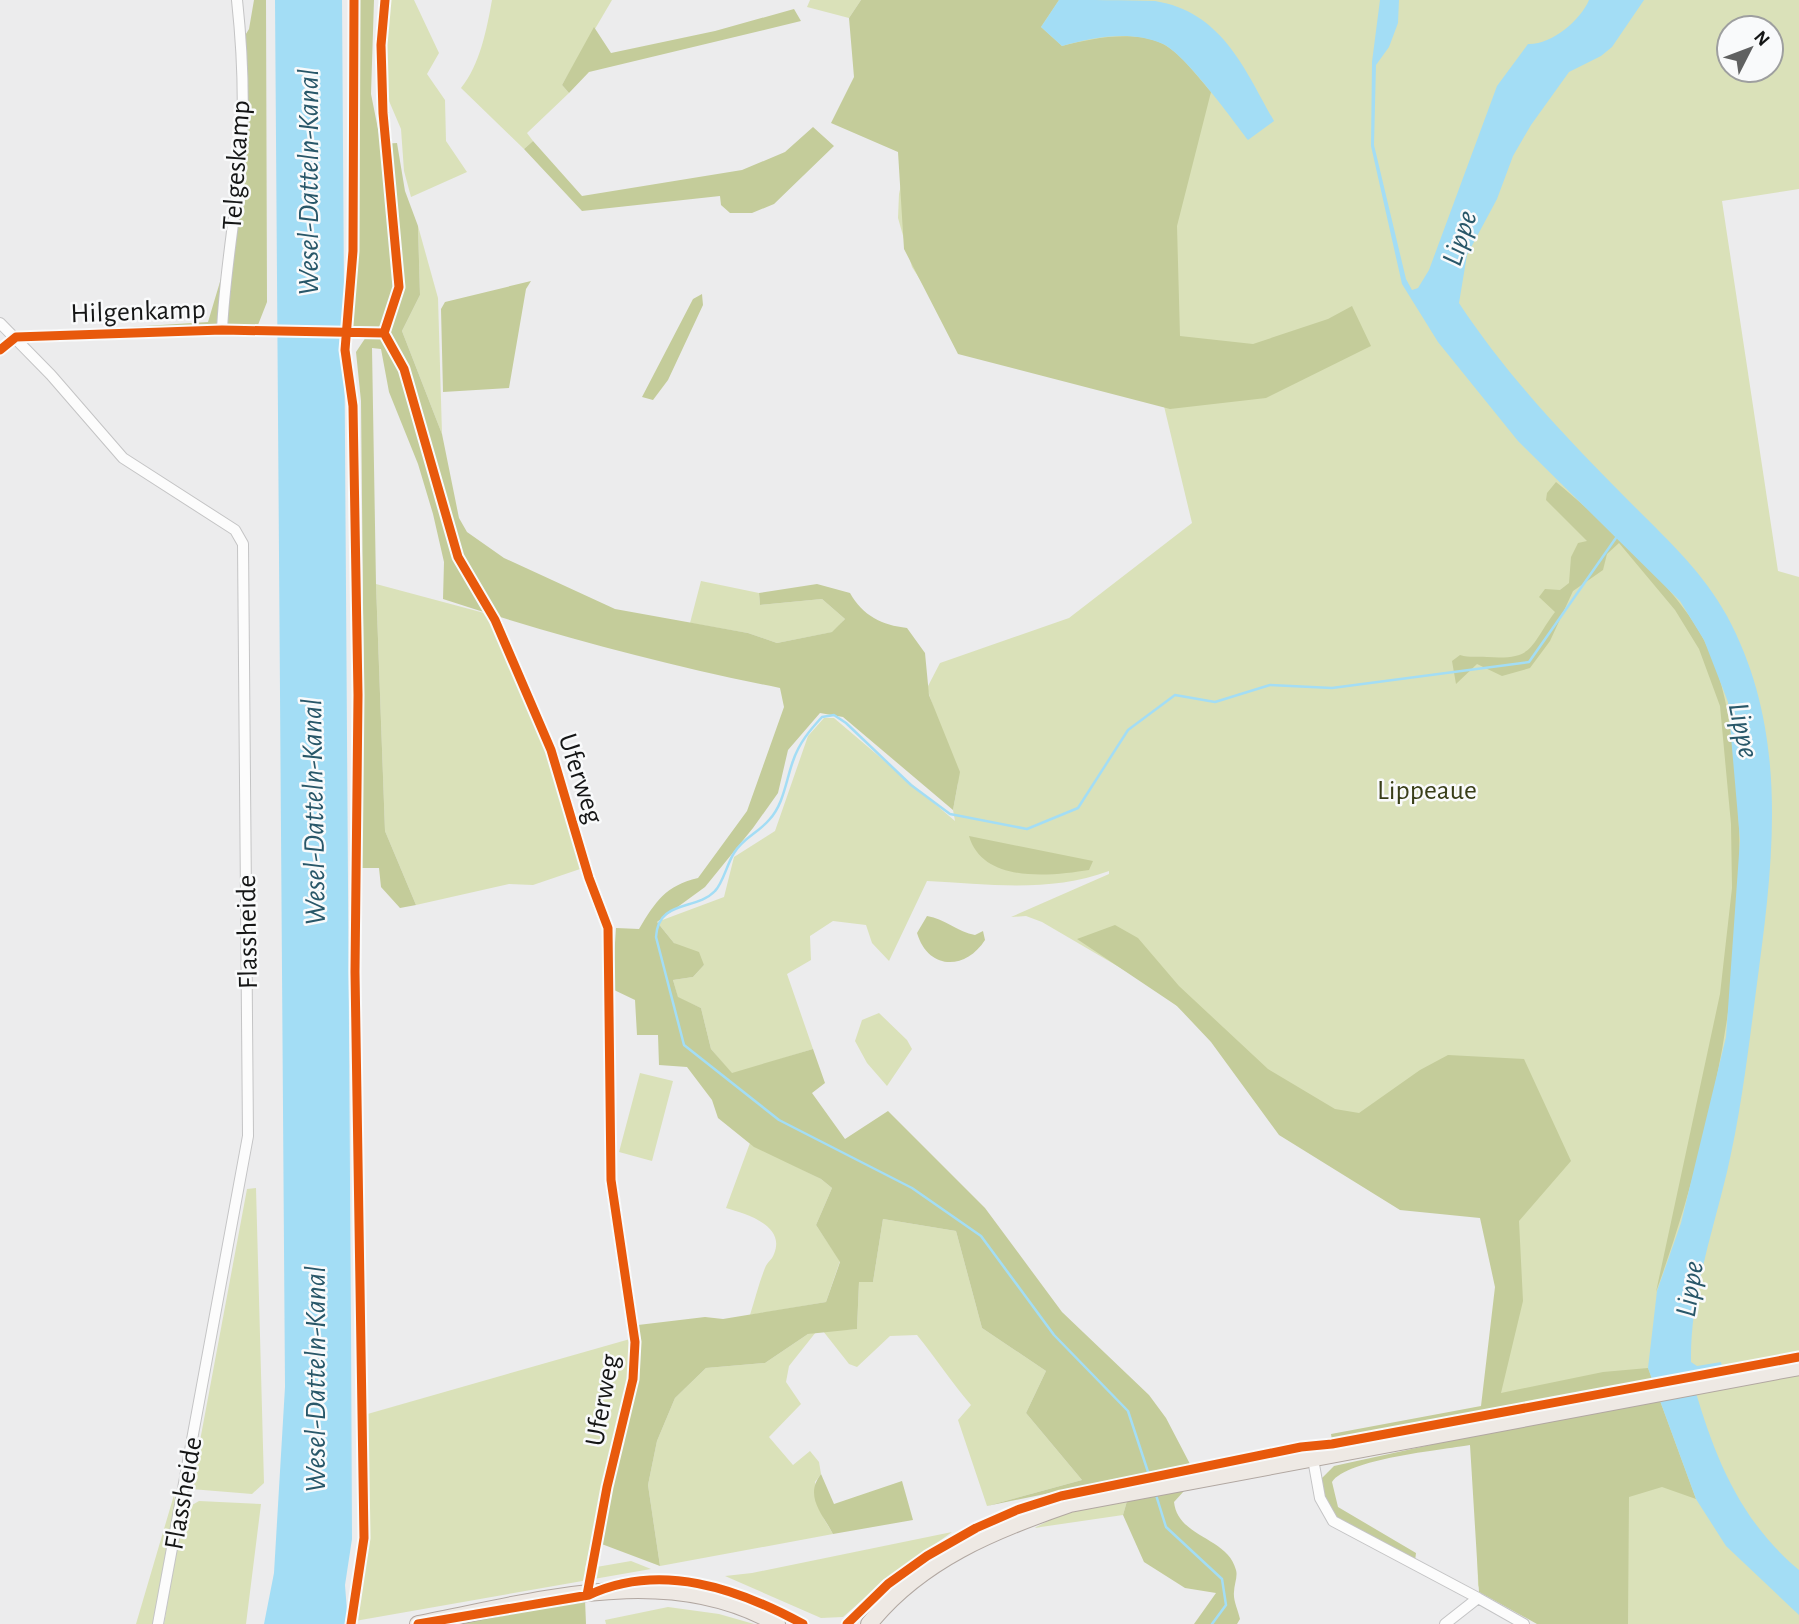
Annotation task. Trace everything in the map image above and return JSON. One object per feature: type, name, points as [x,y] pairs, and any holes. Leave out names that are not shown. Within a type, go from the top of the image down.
[{"type":"main road","points":[[869,1624],[896,1595],[951,1554],[981,1536],[1092,1498],[1799,1367]]},
{"type":"main road","points":[[418,1624],[587,1595],[646,1589],[697,1593],[755,1611],[777,1624]]},
{"type":"street","name":"Telgeskamp","points":[[222,330],[224,286],[242,139],[242,42],[237,0]]},
{"type":"street","points":[[384,333],[399,287],[383,113],[381,45],[385,0]]},
{"type":"street","points":[[0,324],[16,337],[0,350]]},
{"type":"street","name":"Hilgenkamp","points":[[16,337],[222,330],[384,333]]},
{"type":"street","name":"Uferweg","points":[[384,333],[404,369],[458,557],[495,620],[551,750],[589,878],[608,928],[611,1180],[635,1342],[634,1367],[587,1595]]},
{"type":"street","name":"Flassheide","points":[[16,337],[123,458],[235,530],[243,544],[248,1136],[158,1624]]},
{"type":"street","points":[[1313,1459],[1320,1498],[1333,1521],[1524,1624]]},
{"type":"street","points":[[1445,1624],[1478,1598]]},
{"type":"green space","points":[[254,0],[266,0],[267,302],[256,330],[83,332],[82,330],[208,322],[225,265],[233,156],[242,139],[241,42],[249,29]]},
{"type":"green space","points":[[357,0],[374,0],[371,94],[381,144],[397,143],[405,191],[418,226],[420,295],[402,331],[442,434],[459,518],[467,532],[504,558],[615,609],[748,633],[777,643],[832,632],[845,619],[822,599],[760,605],[759,593],[817,584],[850,593],[861,608],[874,618],[907,628],[925,653],[929,695],[960,772],[953,810],[843,717],[820,713],[788,750],[778,793],[753,828],[705,887],[657,922],[674,943],[699,952],[704,965],[693,977],[673,980],[678,997],[701,1008],[711,1049],[732,1073],[813,1049],[825,1083],[812,1093],[845,1139],[888,1111],[985,1208],[1062,1312],[1149,1395],[1166,1418],[1190,1464],[987,1506],[1082,1480],[1026,1413],[1046,1371],[982,1328],[956,1231],[883,1219],[873,1282],[859,1282],[857,1329],[808,1334],[765,1363],[706,1368],[675,1398],[657,1441],[648,1485],[660,1566],[599,1543],[638,1377],[638,1325],[705,1317],[723,1319],[826,1302],[840,1262],[816,1225],[832,1188],[821,1179],[754,1147],[718,1118],[712,1100],[687,1067],[659,1065],[658,1035],[637,1035],[635,1000],[612,989],[616,928],[639,929],[662,896],[677,885],[698,878],[747,811],[784,707],[780,688],[610,648],[443,599],[444,562],[433,514],[418,464],[389,392],[381,349],[372,348],[376,584],[385,831],[416,905],[400,908],[381,887],[379,868],[360,868],[364,702],[361,401],[356,352],[366,337],[382,338],[389,349],[390,331],[349,329],[357,235]]},
{"type":"green space","points":[[389,0],[414,0],[439,53],[427,74],[445,100],[446,141],[467,172],[411,197],[404,171],[401,129],[386,94],[383,46]]},
{"type":"green space","points":[[492,0],[612,0],[562,85],[569,93],[527,133],[533,141],[524,149],[461,88],[478,57]]},
{"type":"green space","points":[[810,0],[861,0],[849,18],[807,7]]},
{"type":"green space","points":[[861,0],[1059,0],[1041,27],[1062,46],[1100,38],[1128,36],[1154,40],[1171,49],[1211,92],[1177,226],[1180,336],[1253,344],[1328,319],[1352,306],[1371,346],[1266,398],[1170,409],[958,354],[904,249],[898,152],[831,123],[854,77],[849,18]]},
{"type":"green space","name":"Lippeaue","points":[[994,0],[1799,0],[1799,189],[1722,201],[1778,571],[1799,577],[1799,1624],[1539,1624],[1481,1592],[1478,1585],[1475,1441],[1498,1395],[1494,1217],[1212,1037],[1160,991],[1042,922],[1026,916],[1011,917],[1109,874],[1109,871],[1087,878],[1042,885],[927,881],[889,961],[872,943],[866,925],[833,921],[810,936],[811,960],[787,974],[813,1049],[732,1074],[711,1049],[701,1008],[678,998],[673,980],[693,977],[704,965],[674,943],[657,922],[724,897],[734,857],[775,831],[808,736],[824,718],[834,718],[955,821],[953,810],[958,783],[927,688],[940,663],[1069,618],[1192,523],[1163,402],[964,349],[912,267],[898,218],[899,194],[908,153]]},
{"type":"green space","points":[[794,9],[801,21],[589,72],[569,93],[562,85],[594,27],[611,53],[715,31]]},
{"type":"green space","points":[[813,127],[834,146],[774,204],[752,213],[730,213],[721,205],[720,196],[582,211],[524,149],[533,141],[582,196],[742,170],[785,152]]},
{"type":"green space","points":[[418,226],[438,298],[442,434],[402,331],[420,295]]},
{"type":"green space","points":[[531,281],[526,289],[509,388],[443,392],[441,309],[445,302]]},
{"type":"green space","points":[[702,294],[703,305],[668,380],[653,400],[642,397],[693,299]]},
{"type":"green space","points":[[1556,482],[1637,555],[1692,620],[1717,671],[1726,702],[1733,750],[1739,834],[1739,900],[1725,1034],[1696,1165],[1656,1292],[1720,994],[1732,888],[1731,824],[1720,706],[1699,649],[1675,610],[1619,543],[1607,554],[1603,570],[1573,591],[1550,641],[1530,668],[1502,676],[1477,664],[1456,684],[1452,661],[1460,655],[1503,657],[1523,653],[1535,642],[1555,612],[1539,597],[1545,589],[1560,590],[1569,583],[1571,557],[1578,543],[1587,541],[1546,500],[1547,493]]},
{"type":"green space","points":[[701,581],[759,593],[760,605],[822,599],[845,619],[833,632],[777,643],[748,633],[690,623]]},
{"type":"green space","points":[[376,584],[488,614],[557,773],[583,868],[533,885],[509,884],[416,905],[385,831]]},
{"type":"green space","points":[[969,836],[1093,861],[1089,870],[1038,875],[1020,873],[988,862],[977,851]]},
{"type":"green space","points":[[927,916],[975,935],[983,931],[985,940],[977,950],[958,961],[938,960],[922,945],[917,933]]},
{"type":"green space","points":[[1115,925],[1138,938],[1179,986],[1268,1069],[1335,1109],[1359,1113],[1420,1070],[1448,1055],[1524,1059],[1571,1161],[1519,1221],[1523,1301],[1501,1393],[1603,1372],[1648,1368],[1696,1499],[1662,1487],[1629,1497],[1628,1624],[1537,1624],[1479,1592],[1470,1445],[1356,1467],[1332,1482],[1338,1507],[1416,1553],[1415,1561],[1337,1519],[1325,1499],[1321,1479],[1334,1466],[1471,1436],[1478,1415],[1332,1441],[1331,1434],[1481,1406],[1495,1287],[1480,1218],[1400,1210],[1279,1135],[1211,1042],[1177,1006],[1077,939]]},
{"type":"green space","points":[[879,1013],[907,1040],[912,1049],[887,1086],[867,1063],[855,1041],[862,1020]]},
{"type":"green space","points":[[640,1073],[673,1081],[652,1161],[619,1152]]},
{"type":"green space","points":[[750,1143],[821,1179],[832,1188],[816,1225],[840,1261],[826,1302],[750,1315],[776,1244],[774,1235],[762,1222],[726,1208]]},
{"type":"green space","points":[[256,1188],[264,1483],[252,1494],[191,1489],[247,1189]]},
{"type":"green space","points":[[883,1219],[956,1231],[982,1328],[1046,1371],[1026,1413],[1082,1480],[987,1506],[958,1420],[971,1405],[917,1335],[890,1336],[857,1367],[849,1364],[823,1331],[857,1329],[859,1282],[873,1282]]},
{"type":"green space","points":[[816,1332],[789,1366],[786,1382],[801,1404],[769,1437],[793,1465],[810,1451],[819,1462],[821,1474],[815,1482],[824,1519],[833,1534],[660,1566],[648,1485],[657,1441],[675,1398],[706,1368],[765,1363],[808,1334]]},
{"type":"green space","points":[[630,1339],[628,1377],[585,1569],[631,1561],[651,1569],[355,1621],[368,1533],[364,1415]]},
{"type":"green space","points":[[821,1474],[834,1504],[902,1481],[913,1520],[833,1534],[814,1497],[816,1482]]},
{"type":"green space","points":[[1184,1491],[1174,1502],[1177,1514],[1193,1531],[1224,1551],[1236,1570],[1234,1595],[1240,1619],[1237,1624],[1194,1624],[1216,1593],[1185,1588],[1144,1562],[1123,1515],[1127,1501]]},
{"type":"green space","points":[[174,1495],[176,1506],[154,1624],[136,1624]]},
{"type":"green space","points":[[199,1501],[261,1504],[246,1624],[164,1624],[182,1515],[187,1508]]},
{"type":"green space","points":[[1127,1501],[1123,1515],[1034,1528],[1066,1512]]},
{"type":"green space","points":[[952,1532],[885,1580],[843,1617],[821,1618],[725,1576],[752,1573]]},
{"type":"green space","points":[[585,1599],[586,1624],[453,1624]]},
{"type":"green space","points":[[668,1607],[719,1614],[754,1624],[606,1624],[605,1620]]},
{"type":"water","name":"Wesel-Datteln-Kanal","points":[[275,0],[342,0],[352,1539],[345,1585],[348,1624],[264,1624],[274,1573],[285,1387]]},
{"type":"water","points":[[1059,0],[1155,1],[1178,7],[1198,17],[1228,45],[1274,121],[1248,140],[1195,73],[1163,44],[1138,37],[1112,36],[1062,46],[1041,27]]},
{"type":"water","name":"Lippe","points":[[1380,0],[1399,0],[1398,23],[1389,47],[1376,65],[1374,145],[1406,279],[1412,290],[1418,288],[1429,270],[1497,86],[1528,44],[1546,41],[1564,30],[1579,16],[1589,0],[1644,0],[1612,47],[1601,56],[1569,72],[1531,125],[1513,156],[1497,199],[1467,255],[1459,303],[1495,354],[1534,401],[1678,550],[1716,598],[1747,661],[1761,707],[1769,753],[1772,800],[1768,896],[1740,1104],[1727,1172],[1698,1289],[1691,1362],[1697,1366],[1721,1362],[1723,1372],[1692,1379],[1700,1406],[1719,1459],[1744,1507],[1778,1550],[1799,1570],[1799,1615],[1726,1546],[1696,1499],[1648,1368],[1657,1291],[1681,1223],[1726,1037],[1740,840],[1728,702],[1704,640],[1680,601],[1518,441],[1438,342],[1402,284],[1371,146],[1372,62]]},
{"type":"waterway","points":[[1150,1478],[1128,1411],[1054,1335],[981,1236],[912,1188],[779,1120],[684,1045],[656,937],[658,925],[671,911],[707,897],[718,888],[738,848],[774,814],[798,748],[822,717],[834,715],[846,723],[911,785],[950,814],[1027,829],[1078,808],[1128,730],[1175,695],[1215,702],[1270,685],[1332,688],[1529,662],[1618,535]]},
{"type":"waterway","points":[[1156,1495],[1166,1527],[1222,1579],[1226,1605],[1212,1624]]},
{"type":"cycle path","points":[[351,1624],[364,1538],[355,972],[358,695],[353,406],[345,350],[353,251],[354,0]]},
{"type":"cycle path","points":[[385,0],[381,45],[383,113],[399,287],[384,333],[404,369],[458,557],[495,620],[551,750],[589,878],[608,928],[611,1180],[635,1342],[633,1379],[607,1487],[587,1595]]},
{"type":"cycle path","points":[[0,350],[16,337],[222,330],[384,333]]},
{"type":"cycle path","points":[[847,1624],[888,1584],[927,1556],[976,1528],[1017,1510],[1061,1496],[1301,1447],[1332,1444],[1799,1357]]},
{"type":"cycle path","points":[[418,1624],[589,1595],[616,1585],[671,1580],[725,1590],[803,1624]]}]
